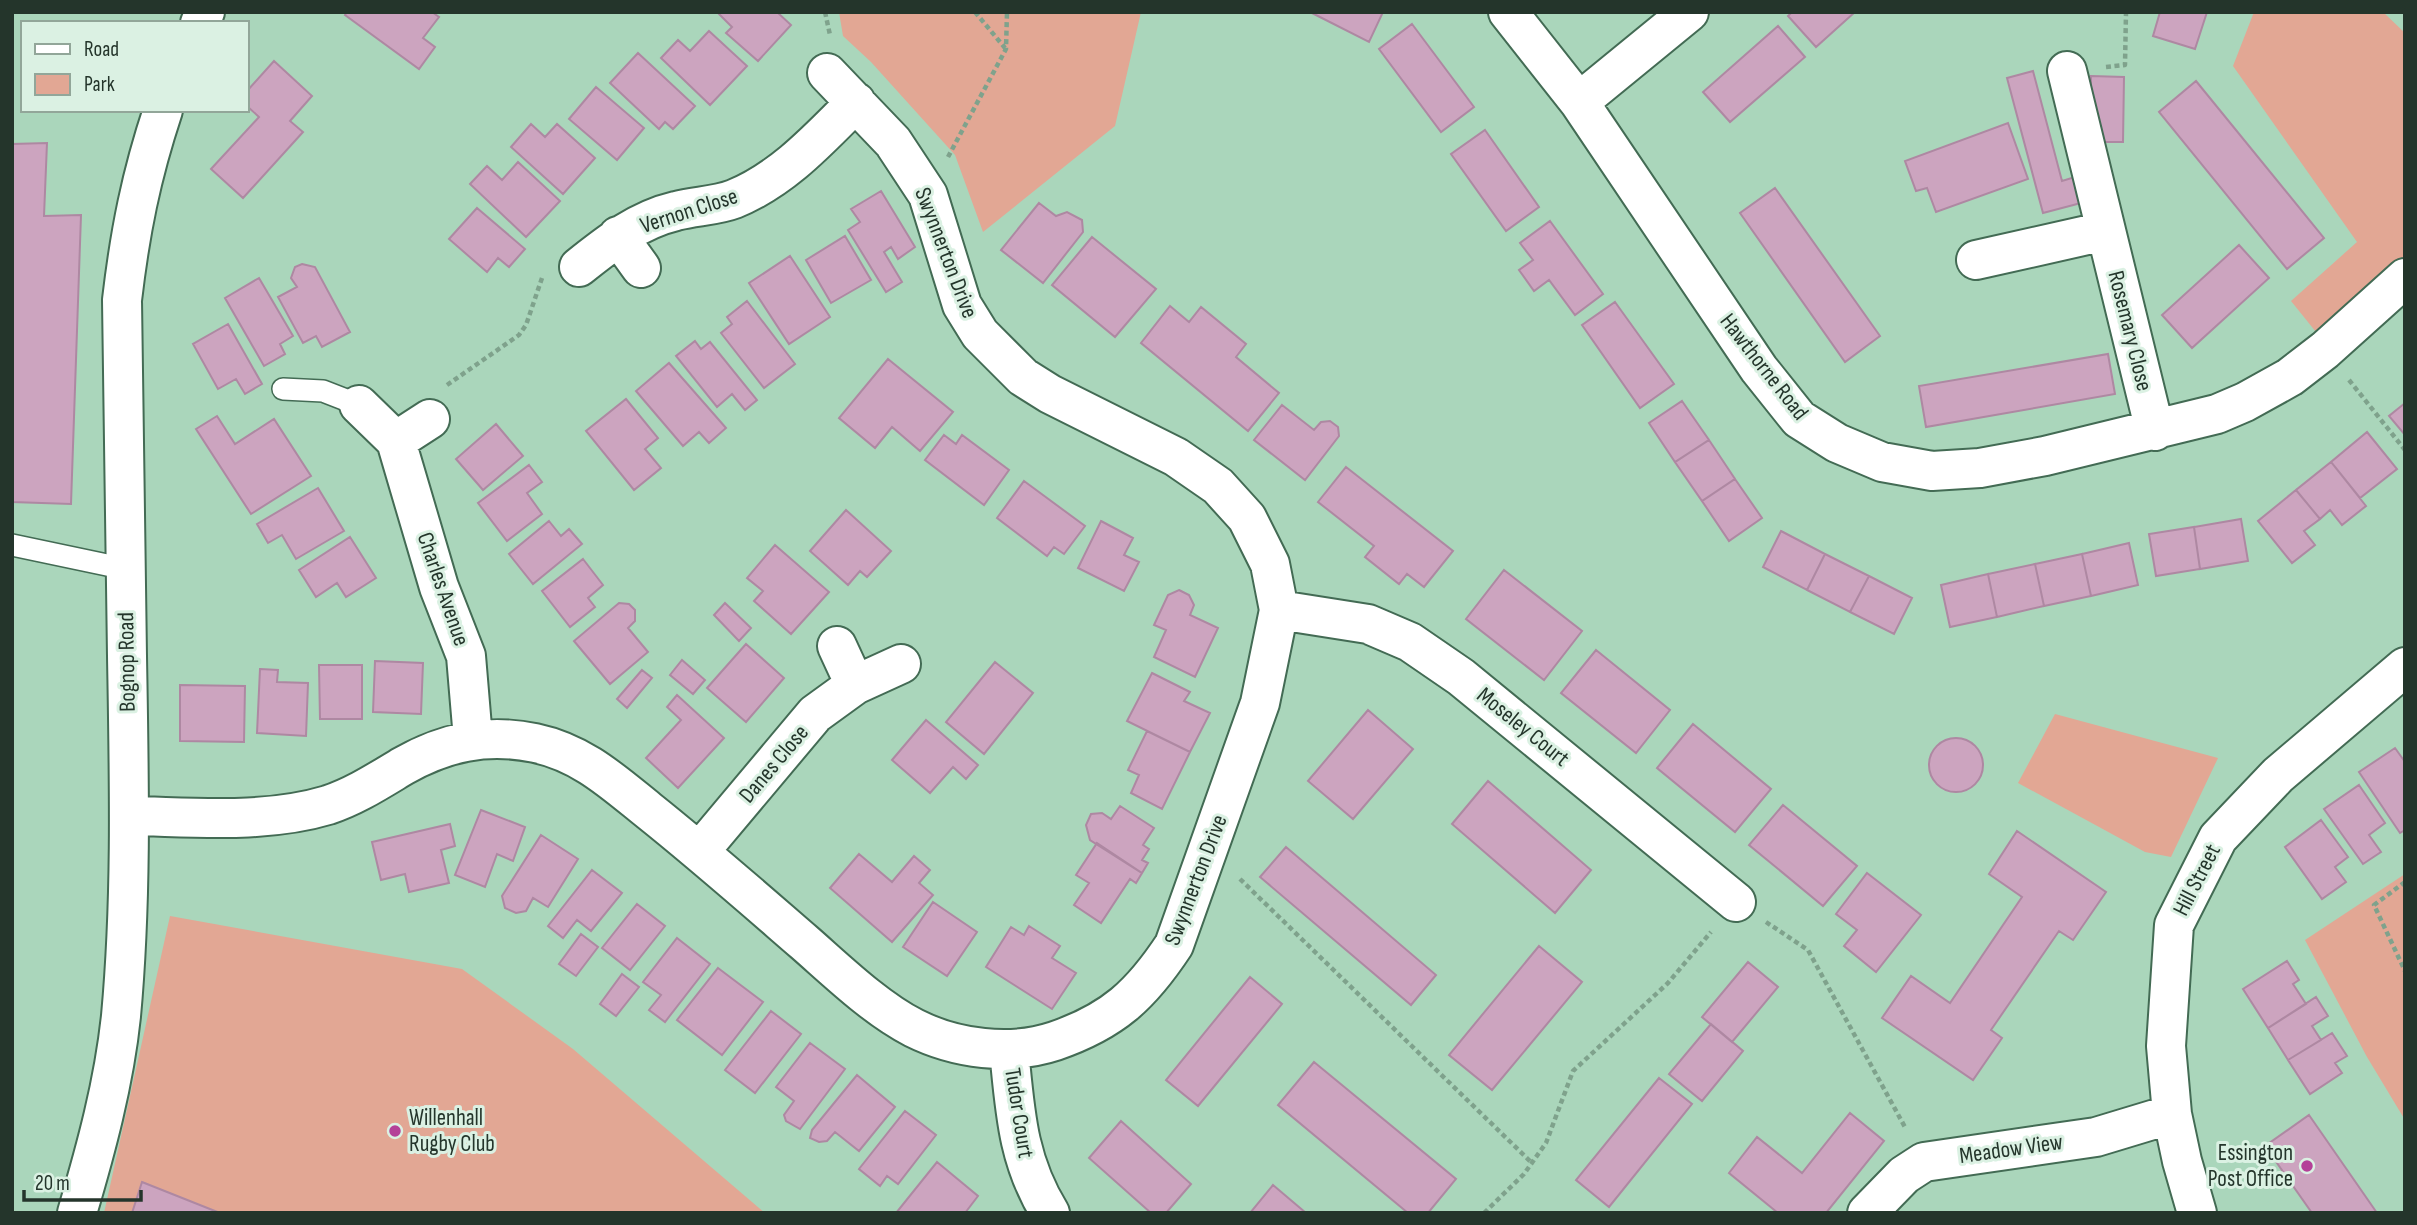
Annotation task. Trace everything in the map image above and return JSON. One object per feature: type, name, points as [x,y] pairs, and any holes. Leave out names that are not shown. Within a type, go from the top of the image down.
[{"type":"street","name":"Hawthorne Road","points":[[1508,12],[1579,102],[1759,369],[1799,419],[1837,443],[1882,462],[1932,471],[1980,468],[2155,431],[2217,414],[2290,377],[2325,350],[2405,278]]},
{"type":"street","points":[[1579,102],[1689,12]]},
{"type":"street","name":"Rosemary Close","points":[[2067,71],[2155,431]]},
{"type":"street","points":[[827,73],[856,102]]},
{"type":"street","name":"Swynnerton Drive","points":[[130,816],[232,818],[291,812],[327,805],[362,792],[404,765],[443,746],[473,739],[505,738],[538,743],[568,753],[597,768],[700,851],[826,962],[891,1014],[914,1028],[942,1040],[969,1046],[1009,1049],[1045,1044],[1070,1035],[1104,1018],[1131,1000],[1154,974],[1174,945],[1260,703],[1279,610],[1270,564],[1247,518],[1218,486],[1177,457],[1050,394],[1023,377],[980,334],[962,305],[928,195],[893,142],[856,102]]},
{"type":"street","name":"Vernon Close","points":[[579,267],[618,236],[648,220],[675,211],[732,199],[758,187],[796,161],[856,102]]},
{"type":"street","name":"Bognop Road","points":[[76,1213],[97,1142],[121,1018],[130,816],[122,300],[129,238],[146,161],[162,112]]},
{"type":"street","points":[[1976,260],[2105,231]]},
{"type":"street","name":"Vernon Close","points":[[618,236],[640,268]]},
{"type":"street","name":"Charles Avenue","points":[[359,405],[396,441],[439,587],[466,656],[473,739]]},
{"type":"street","points":[[396,441],[430,419]]},
{"type":"street","name":"Moseley Court","points":[[1279,610],[1368,624],[1410,642],[1461,677],[1736,902]]},
{"type":"street","points":[[836,646],[855,685]]},
{"type":"street","name":"Danes Close","points":[[700,851],[815,715],[855,685],[901,664]]},
{"type":"street","name":"Hill Street","points":[[2197,1213],[2172,1114],[2166,1046],[2174,925],[2218,838],[2278,775],[2405,667]]},
{"type":"street","name":"Tudor Court","points":[[1009,1049],[1023,1156],[1036,1190],[1050,1213]]},
{"type":"street","name":"Meadow View","points":[[1867,1213],[1904,1175],[1924,1162],[2096,1137],[2172,1114]]},
{"type":"lane","points":[[283,389],[323,391],[359,405]]},
{"type":"lane","points":[[12,545],[126,569]]},
{"type":"path","points":[[975,12],[1006,49]]},
{"type":"path","points":[[928,195],[1006,49],[1007,12]]},
{"type":"path","points":[[2067,71],[2125,65],[2126,12]]},
{"type":"path","points":[[430,419],[443,413],[436,398],[443,388],[519,335],[526,325],[548,268],[557,261],[569,274],[579,267]]},
{"type":"path","points":[[2325,350],[2405,450]]},
{"type":"path","points":[[1209,849],[1532,1163]]},
{"type":"path","points":[[2405,882],[2374,905],[2405,971]]},
{"type":"path","points":[[1484,1213],[1524,1174],[1546,1143],[1573,1071],[1668,984],[1736,902],[1808,950],[1924,1162]]},
{"type":"green space","points":[[839,12],[1141,12],[1115,126],[983,232],[955,155],[871,62],[843,36]]},
{"type":"green space","points":[[2254,12],[2383,12],[2405,33],[2405,256],[2316,332],[2291,301],[2357,242],[2233,66]]},
{"type":"green space","points":[[2055,714],[2218,758],[2171,857],[2145,852],[2018,783]]},
{"type":"green space","points":[[2405,874],[2405,1120],[2367,1057],[2305,940]]},
{"type":"green space","name":"Willenhall Rugby Club","points":[[170,916],[462,969],[573,1049],[765,1213],[104,1213]]},
{"type":"building","points":[[347,12],[432,12],[439,17],[423,38],[435,47],[419,69],[345,15]]},
{"type":"building","points":[[720,12],[777,12],[791,25],[758,61],[726,33],[732,27]]},
{"type":"building","points":[[1310,12],[1383,12],[1369,42]]},
{"type":"building","points":[[1792,12],[1855,12],[1816,47],[1788,16]]},
{"type":"building","points":[[2160,12],[2207,12],[2195,49],[2153,36]]},
{"type":"building","points":[[1412,24],[1474,107],[1441,132],[1379,49]]},
{"type":"building","points":[[1778,26],[1805,57],[1730,122],[1703,92]]},
{"type":"building","points":[[709,31],[747,66],[710,105],[661,58],[678,40],[690,51]]},
{"type":"building","points":[[638,53],[695,106],[673,129],[665,122],[659,129],[610,83]]},
{"type":"building","points":[[274,61],[312,96],[290,121],[303,132],[243,198],[211,169],[259,117],[248,107],[248,90]]},
{"type":"building","points":[[2033,71],[2062,181],[2075,177],[2081,203],[2043,213],[2007,78]]},
{"type":"building","points":[[2091,76],[2124,77],[2123,142],[2091,142]]},
{"type":"building","points":[[2196,81],[2324,238],[2287,269],[2159,112]]},
{"type":"building","points":[[596,87],[644,128],[617,160],[569,119]]},
{"type":"building","points":[[2008,123],[2028,179],[1936,212],[1927,188],[1916,191],[1905,161]]},
{"type":"building","points":[[531,124],[545,137],[557,124],[595,158],[563,194],[511,147]]},
{"type":"building","points":[[1485,130],[1539,207],[1506,231],[1451,154]]},
{"type":"building","points":[[47,143],[44,216],[81,215],[71,504],[12,502],[12,144]]},
{"type":"building","points":[[518,162],[560,201],[526,237],[470,184],[487,166],[502,180]]},
{"type":"building","points":[[1775,188],[1880,336],[1845,362],[1740,213]]},
{"type":"building","points":[[881,191],[915,247],[898,259],[891,247],[884,252],[902,282],[886,292],[848,230],[860,222],[851,209]]},
{"type":"building","points":[[1039,203],[1056,216],[1067,212],[1082,220],[1083,232],[1043,283],[1001,250]]},
{"type":"building","points":[[477,208],[525,249],[509,267],[498,258],[487,272],[449,239]]},
{"type":"building","points":[[1550,221],[1603,294],[1575,315],[1549,280],[1534,291],[1519,270],[1533,260],[1520,243]]},
{"type":"building","points":[[845,236],[871,280],[831,303],[806,260]]},
{"type":"building","points":[[1092,237],[1156,289],[1115,337],[1052,285]]},
{"type":"building","points":[[2239,245],[2269,278],[2192,348],[2162,315]]},
{"type":"building","points":[[790,256],[830,317],[789,344],[749,283]]},
{"type":"building","points":[[302,264],[315,267],[350,332],[322,347],[316,336],[303,343],[278,297],[297,287],[291,278],[295,267]]},
{"type":"building","points":[[259,278],[293,336],[280,344],[285,354],[264,366],[225,298]]},
{"type":"building","points":[[747,301],[795,364],[764,388],[721,333],[732,324],[727,317]]},
{"type":"building","points":[[1615,302],[1674,384],[1640,408],[1582,325]]},
{"type":"building","points":[[1170,306],[1189,322],[1201,307],[1246,344],[1236,357],[1279,393],[1248,431],[1141,343]]},
{"type":"building","points":[[228,324],[262,384],[245,394],[236,379],[218,389],[193,344]]},
{"type":"building","points":[[695,341],[701,349],[710,342],[757,400],[745,410],[732,394],[717,407],[676,356]]},
{"type":"building","points":[[2108,354],[2115,394],[1926,427],[1919,386]]},
{"type":"building","points":[[888,359],[953,412],[920,451],[892,427],[875,448],[839,418]]},
{"type":"building","points":[[669,363],[726,428],[709,443],[699,432],[683,446],[636,391]]},
{"type":"building","points":[[626,399],[658,438],[645,449],[661,468],[634,490],[586,431]]},
{"type":"building","points":[[1682,401],[1709,440],[1675,462],[1649,423]]},
{"type":"building","points":[[2405,403],[2405,435],[2389,416]]},
{"type":"building","points":[[1282,405],[1314,430],[1321,422],[1330,421],[1338,427],[1339,436],[1305,480],[1254,440]]},
{"type":"building","points":[[217,416],[235,444],[274,419],[311,476],[251,514],[196,429]]},
{"type":"building","points":[[496,424],[523,456],[483,490],[456,459]]},
{"type":"building","points":[[2367,432],[2397,469],[2360,498],[2331,462]]},
{"type":"building","points":[[944,435],[956,444],[962,435],[1009,470],[984,505],[925,460]]},
{"type":"building","points":[[1709,440],[1735,479],[1702,501],[1675,462]]},
{"type":"building","points":[[2331,462],[2366,506],[2342,525],[2330,510],[2320,519],[2296,490]]},
{"type":"building","points":[[529,465],[542,482],[527,493],[542,514],[507,541],[478,503]]},
{"type":"building","points":[[1346,467],[1453,551],[1424,587],[1407,574],[1399,584],[1365,557],[1374,546],[1318,502]]},
{"type":"building","points":[[1735,479],[1762,518],[1729,541],[1702,501]]},
{"type":"building","points":[[1024,481],[1085,526],[1064,554],[1054,547],[1047,556],[997,518]]},
{"type":"building","points":[[318,488],[344,531],[296,559],[282,535],[268,543],[257,524]]},
{"type":"building","points":[[2296,490],[2320,519],[2304,531],[2315,545],[2292,563],[2258,521]]},
{"type":"building","points":[[846,510],[891,551],[867,577],[860,571],[848,585],[810,551]]},
{"type":"building","points":[[2241,519],[2248,561],[2200,569],[2194,527]]},
{"type":"building","points":[[549,521],[561,536],[569,529],[582,544],[533,584],[509,554]]},
{"type":"building","points":[[1101,521],[1133,538],[1124,555],[1139,562],[1124,591],[1078,568]]},
{"type":"building","points":[[2194,527],[2200,569],[2156,576],[2149,534]]},
{"type":"building","points":[[1781,531],[1825,554],[1807,590],[1763,567]]},
{"type":"building","points":[[350,537],[376,578],[346,597],[337,583],[316,597],[299,570]]},
{"type":"building","points":[[2129,543],[2138,585],[2091,596],[2082,554]]},
{"type":"building","points":[[775,545],[829,592],[791,634],[754,601],[763,591],[747,578]]},
{"type":"building","points":[[1825,554],[1869,576],[1850,612],[1807,590]]},
{"type":"building","points":[[2082,554],[2091,596],[2044,606],[2035,564]]},
{"type":"building","points":[[583,559],[603,585],[588,598],[595,607],[570,627],[542,591]]},
{"type":"building","points":[[2035,564],[2044,606],[1997,617],[1988,574]]},
{"type":"building","points":[[1504,570],[1582,631],[1544,680],[1466,619]]},
{"type":"building","points":[[1988,574],[1997,617],[1950,627],[1941,585]]},
{"type":"building","points":[[1869,576],[1912,598],[1894,634],[1850,612]]},
{"type":"building","points":[[1179,590],[1189,595],[1194,605],[1190,615],[1218,628],[1195,677],[1154,657],[1166,630],[1154,625],[1168,595]]},
{"type":"building","points":[[619,603],[629,604],[635,610],[635,621],[628,628],[648,652],[610,684],[574,641]]},
{"type":"building","points":[[725,603],[751,628],[739,641],[714,615]]},
{"type":"building","points":[[746,644],[784,678],[746,722],[707,688]]},
{"type":"building","points":[[1596,650],[1670,710],[1636,753],[1561,693]]},
{"type":"building","points":[[682,660],[705,680],[693,694],[670,675]]},
{"type":"building","points":[[375,661],[423,663],[421,714],[373,712]]},
{"type":"building","points":[[995,662],[1033,693],[984,754],[946,722]]},
{"type":"building","points":[[319,665],[362,665],[362,719],[320,719]]},
{"type":"building","points":[[260,669],[278,670],[277,682],[308,683],[306,736],[257,733]]},
{"type":"building","points":[[642,670],[652,678],[627,708],[617,699]]},
{"type":"building","points":[[1152,673],[1190,692],[1184,701],[1210,713],[1190,752],[1127,721]]},
{"type":"building","points":[[180,685],[245,686],[244,742],[180,741]]},
{"type":"building","points":[[677,695],[724,738],[678,788],[646,758],[681,720],[667,707]]},
{"type":"building","points":[[1368,710],[1413,749],[1353,819],[1308,781]]},
{"type":"building","points":[[926,720],[978,765],[966,779],[953,767],[930,793],[892,760]]},
{"type":"building","points":[[1693,724],[1771,789],[1735,832],[1657,768]]},
{"type":"building","points":[[1147,731],[1190,752],[1162,809],[1131,793],[1139,775],[1128,770]]},
{"type":"building","points":[[1956,738],[1975,746],[1983,765],[1975,784],[1956,792],[1937,784],[1929,765],[1937,746]]},
{"type":"building","points":[[2395,748],[2405,762],[2405,830],[2400,833],[2359,772]]},
{"type":"building","points":[[1488,781],[1591,870],[1555,913],[1452,824]]},
{"type":"building","points":[[2359,785],[2385,823],[2369,835],[2381,852],[2363,864],[2324,809]]},
{"type":"building","points":[[1783,805],[1857,866],[1823,906],[1749,845]]},
{"type":"building","points":[[1120,806],[1154,828],[1143,845],[1149,849],[1142,860],[1148,863],[1142,873],[1090,840],[1086,825],[1091,814],[1102,813],[1111,819]]},
{"type":"building","points":[[481,810],[525,827],[513,861],[497,854],[485,887],[455,875]]},
{"type":"building","points":[[2321,820],[2348,857],[2335,867],[2346,882],[2322,899],[2285,847]]},
{"type":"building","points":[[450,824],[455,846],[441,850],[449,883],[409,892],[405,874],[381,880],[372,842]]},
{"type":"building","points":[[2017,831],[2106,892],[2073,940],[2059,931],[1991,1030],[2002,1038],[1973,1080],[1882,1018],[1911,976],[1950,1003],[2022,897],[1989,874]]},
{"type":"building","points":[[541,835],[578,859],[548,907],[533,898],[526,911],[516,913],[505,908],[502,896]]},
{"type":"building","points":[[1097,843],[1142,873],[1136,883],[1130,879],[1101,923],[1074,905],[1089,883],[1076,875]]},
{"type":"building","points":[[1286,847],[1436,975],[1411,1005],[1260,877]]},
{"type":"building","points":[[859,854],[892,882],[914,856],[930,870],[919,883],[933,895],[892,942],[830,888]]},
{"type":"building","points":[[592,870],[622,893],[591,931],[577,920],[563,938],[548,926]]},
{"type":"building","points":[[1867,873],[1921,915],[1876,972],[1844,946],[1857,930],[1836,914]]},
{"type":"building","points":[[933,902],[977,932],[947,976],[903,947]]},
{"type":"building","points":[[637,904],[665,926],[630,970],[602,948]]},
{"type":"building","points":[[1029,926],[1060,946],[1052,958],[1076,973],[1052,1009],[986,967],[1011,927],[1024,935]]},
{"type":"building","points":[[581,934],[598,947],[576,976],[559,964]]},
{"type":"building","points":[[677,938],[710,964],[665,1022],[649,1010],[661,995],[643,982]]},
{"type":"building","points":[[1539,946],[1582,982],[1492,1090],[1449,1055]]},
{"type":"building","points":[[2287,961],[2299,980],[2293,984],[2306,1004],[2268,1028],[2243,989]]},
{"type":"building","points":[[1748,962],[1778,987],[1732,1042],[1702,1017]]},
{"type":"building","points":[[718,968],[763,1002],[722,1055],[677,1020]]},
{"type":"building","points":[[622,974],[639,987],[616,1016],[600,1004]]},
{"type":"building","points":[[1250,977],[1282,1004],[1198,1106],[1166,1080]]},
{"type":"building","points":[[2316,997],[2328,1016],[2312,1026],[2321,1040],[2288,1060],[2268,1028]]},
{"type":"building","points":[[771,1011],[801,1034],[755,1093],[725,1070]]},
{"type":"building","points":[[1711,1024],[1743,1051],[1702,1101],[1669,1074]]},
{"type":"building","points":[[2332,1033],[2347,1056],[2335,1063],[2342,1073],[2310,1094],[2288,1060]]},
{"type":"building","points":[[810,1043],[845,1069],[800,1129],[786,1121],[784,1115],[794,1101],[776,1087]]},
{"type":"building","points":[[1314,1062],[1456,1179],[1428,1213],[1408,1213],[1278,1105]]},
{"type":"building","points":[[857,1075],[895,1107],[859,1151],[835,1132],[827,1141],[819,1142],[810,1138],[812,1130]]},
{"type":"building","points":[[1659,1078],[1692,1104],[1609,1207],[1576,1180]]},
{"type":"building","points":[[905,1111],[936,1135],[898,1184],[887,1176],[880,1186],[859,1169]]},
{"type":"building","points":[[1850,1113],[1884,1141],[1826,1213],[1778,1213],[1729,1173],[1757,1137],[1802,1173]]},
{"type":"building","points":[[2309,1115],[2377,1213],[2312,1213],[2265,1146]]},
{"type":"building","points":[[1121,1121],[1191,1184],[1166,1213],[1151,1213],[1089,1158]]},
{"type":"building","points":[[937,1162],[978,1196],[965,1213],[896,1213]]},
{"type":"building","points":[[142,1182],[220,1213],[132,1213]]},
{"type":"building","points":[[1273,1185],[1306,1213],[1250,1213]]},
{"type":"place","name":"Willenhall Rugby Club","points":[[395,1131]]},
{"type":"place","name":"Essington Post Office","points":[[2307,1166]]}]
